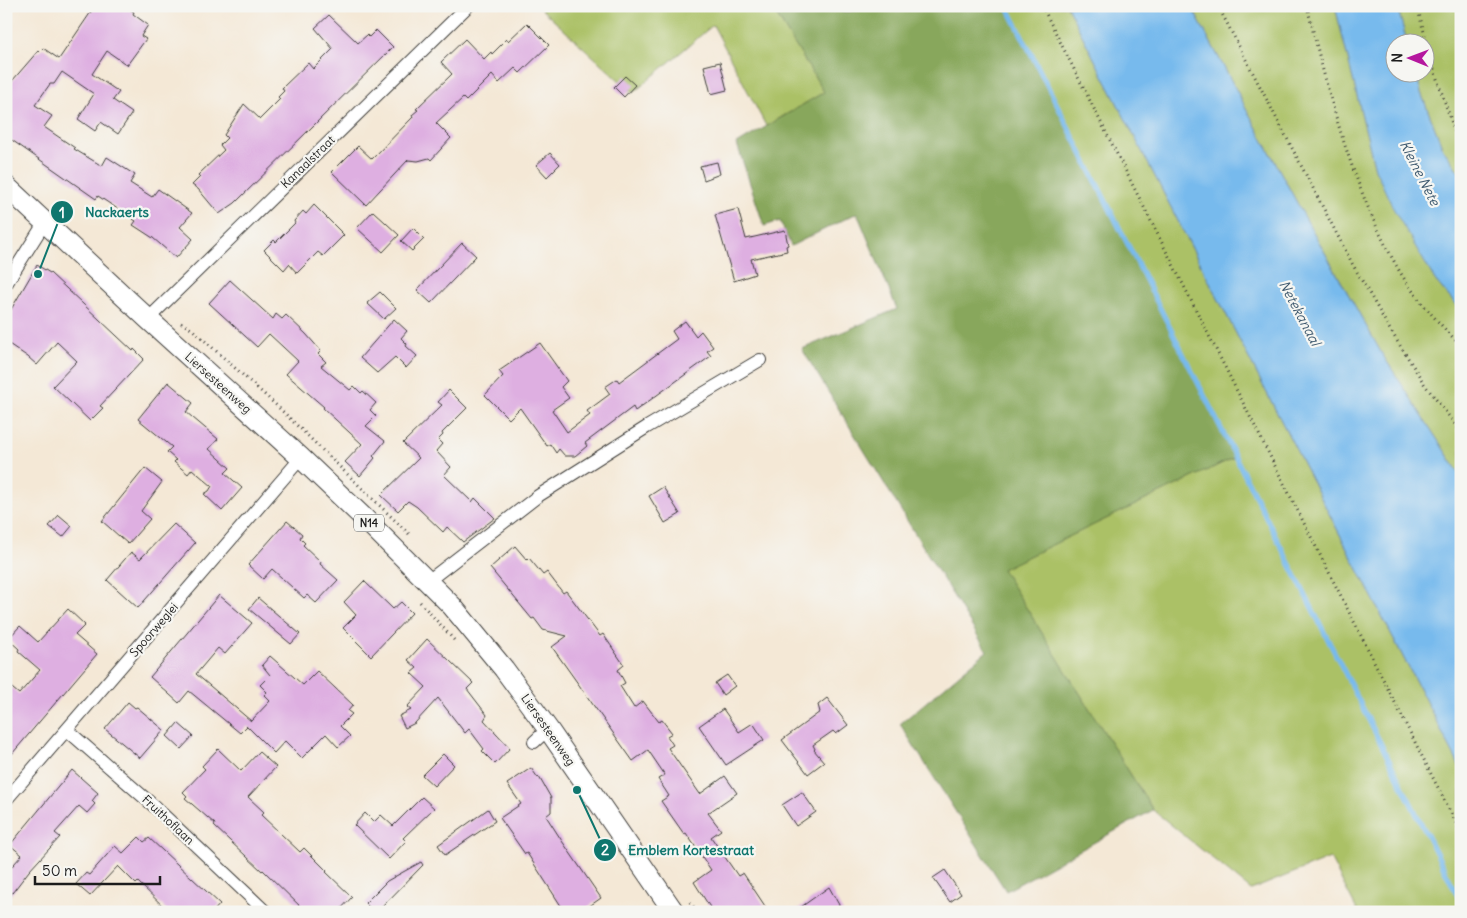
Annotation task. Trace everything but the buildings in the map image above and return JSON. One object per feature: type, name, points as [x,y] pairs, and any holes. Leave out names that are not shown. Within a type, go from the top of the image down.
[{"type":"main road","name":"Liersesteenweg","points":[[6,186],[148,319],[301,458],[421,588],[452,606],[504,669],[541,735],[674,912]]},
{"type":"street","name":"Kanaalstraat","points":[[148,319],[468,6]]},
{"type":"street","points":[[6,284],[45,222]]},
{"type":"street","points":[[421,588],[545,492],[647,427],[760,360]]},
{"type":"street","name":"Spoorweglei","points":[[6,800],[301,458]]},
{"type":"street","name":"Fruithoflaan","points":[[67,730],[155,807],[266,912]]},
{"type":"path","points":[[1042,6],[1461,833]]},
{"type":"path","points":[[1218,6],[1353,265],[1425,386],[1461,432]]},
{"type":"path","points":[[1307,6],[1324,77],[1344,147],[1373,218],[1400,273],[1434,318],[1461,346]]},
{"type":"path","points":[[1417,6],[1435,73],[1457,138],[1461,144]]},
{"type":"path","points":[[421,588],[458,644]]},
{"type":"green space","points":[[538,6],[771,6],[825,92],[766,126],[713,25],[633,93]]},
{"type":"green space","points":[[771,6],[839,6],[843,13],[875,6],[1007,6],[1235,457],[1002,569],[1153,810],[1006,891],[900,724],[987,651],[802,349],[897,309],[857,213],[791,246],[780,221],[764,226],[737,144],[824,92]]},
{"type":"green space","points":[[1007,6],[1067,6],[1461,769],[1461,912],[1358,912],[1330,858],[1251,890],[1153,810],[1001,569],[1235,457]]},
{"type":"green space","points":[[1191,6],[1335,6],[1375,169],[1435,280],[1461,311],[1461,476],[1382,354],[1302,212]]},
{"type":"green space","points":[[1397,6],[1461,6],[1461,175],[1443,149],[1418,82],[1434,82],[1434,32],[1404,32]]},
{"type":"water","name":"Netekanaal","points":[[1067,6],[1191,6],[1302,212],[1382,354],[1461,476],[1461,769]]},
{"type":"water","name":"Kleine Nete","points":[[1335,6],[1397,6],[1404,32],[1384,32],[1384,82],[1418,82],[1443,149],[1461,175],[1461,311],[1435,280],[1393,208],[1375,169]]},
{"type":"waterway","points":[[1007,6],[1461,902]]},
{"type":"waterway","points":[[1459,6],[1461,14]]},
{"type":"place","name":"Nackaerts","points":[[38,274]]},
{"type":"place","name":"Emblem Kortestraat","points":[[577,790]]}]
